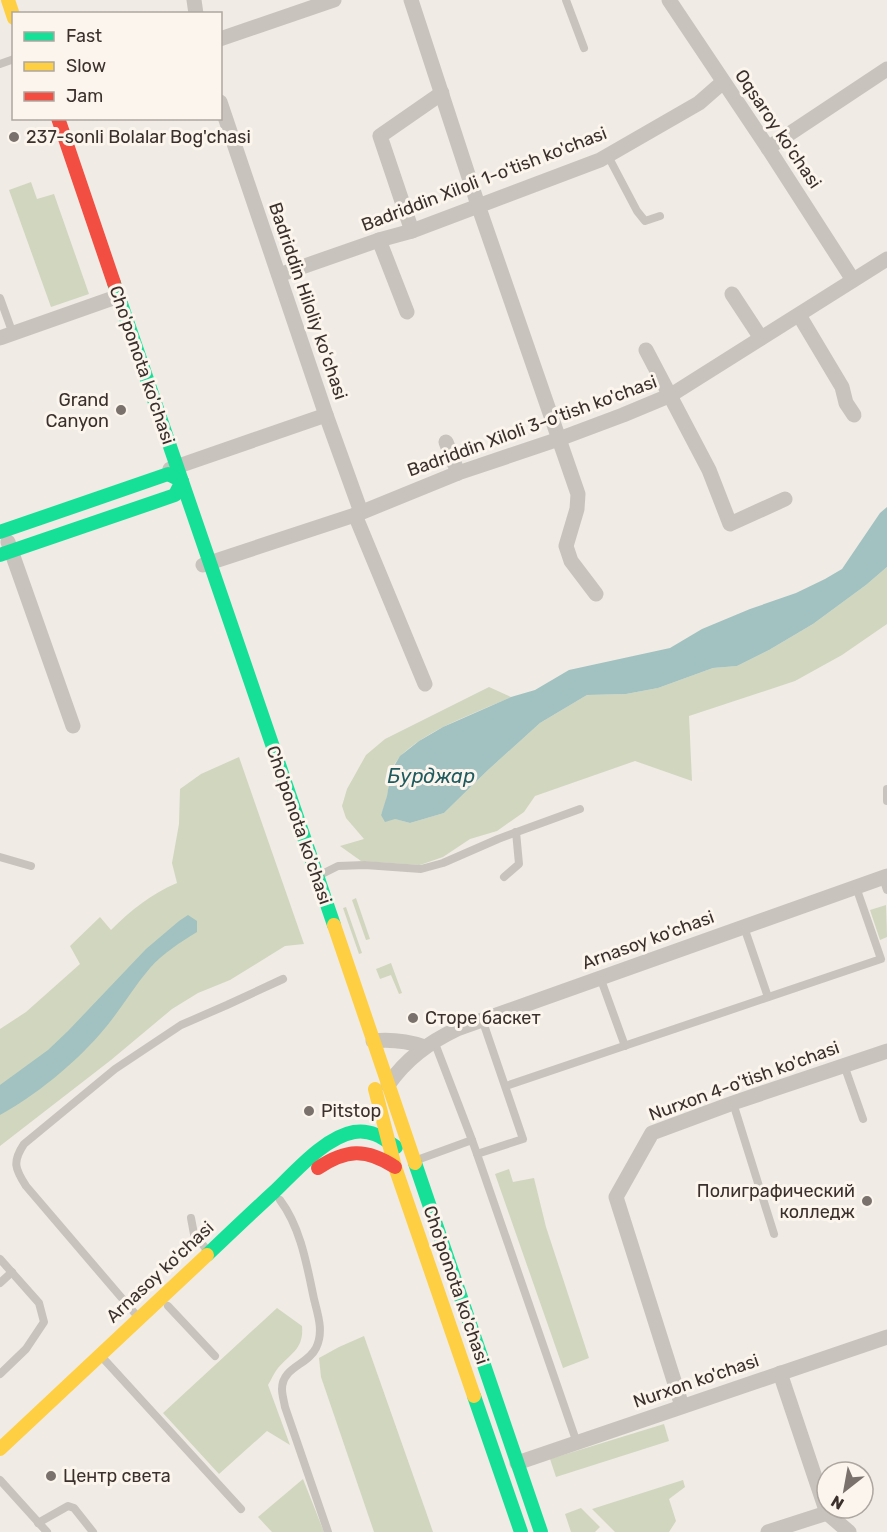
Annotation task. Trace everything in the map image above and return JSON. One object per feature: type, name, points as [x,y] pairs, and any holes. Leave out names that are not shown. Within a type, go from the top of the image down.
[{"type":"main road","name":"Cho'ponota ko'chasi","points":[[49,120],[114,298]]},
{"type":"main road","name":"Cho'ponota ko'chasi","points":[[59,120],[114,298],[293,826],[373,1041],[541,1532]]},
{"type":"main road","points":[[2,532],[173,473],[175,495],[5,553]]},
{"type":"main road","name":"Cho'ponota ko'chasi","points":[[175,495],[205,565]]},
{"type":"main road","name":"Cho'ponota ko'chasi","points":[[313,877],[327,945]]},
{"type":"main road","name":"Cho'ponota ko'chasi","points":[[370,1076],[395,1167],[521,1532]]},
{"type":"main road","name":"Arnasoy ko'chasi","points":[[0,1449],[103,1358],[168,1306],[301,1181],[334,1157],[387,1084]]},
{"type":"main road","points":[[352,1133],[371,1132],[388,1141],[413,1161]]},
{"type":"main road","name":"Arnasoy ko'chasi","points":[[0,1464],[139,1318],[209,1252],[306,1161],[327,1145],[352,1133]]},
{"type":"main road","name":"Arnasoy ko'chasi","points":[[334,1157],[350,1152],[365,1153],[379,1157],[395,1167]]},
{"type":"main road","points":[[499,1469],[517,1463]]},
{"type":"street","points":[[222,38],[334,0]]},
{"type":"street","points":[[411,0],[478,205],[578,494],[577,509],[566,546],[568,554],[596,594]]},
{"type":"street","name":"Oqsaroy ko'chasi","points":[[669,0],[853,280]]},
{"type":"street","points":[[768,148],[887,69]]},
{"type":"street","name":"Badriddin Xiloli 1-o'tish ko'chasi","points":[[279,275],[379,240],[412,231],[600,160],[699,103],[723,82]]},
{"type":"street","points":[[412,231],[380,136],[442,93]]},
{"type":"street","name":"Badriddin Hiloliy koʻchasi","points":[[222,108],[358,513],[425,684]]},
{"type":"street","points":[[379,240],[407,312]]},
{"type":"street","name":"Badriddin Xiloli 3-o'tish ko'chasi","points":[[205,565],[358,513],[458,473],[559,439],[671,395],[887,259]]},
{"type":"street","points":[[732,294],[761,338]]},
{"type":"street","points":[[6,336],[114,298]]},
{"type":"street","points":[[799,315],[842,387],[846,403],[854,414]]},
{"type":"street","points":[[646,350],[710,470],[730,524],[785,499]]},
{"type":"street","points":[[173,473],[326,415]]},
{"type":"street","points":[[446,442],[458,473]]},
{"type":"street","points":[[2,532],[5,553],[73,726]]},
{"type":"street","name":"Arnasoy ko'chasi","points":[[387,1084],[405,1063],[430,1044],[456,1029],[856,887],[885,881]]},
{"type":"street","points":[[373,1041],[390,1039],[430,1044]]},
{"type":"street","name":"Nurxon 4-o'tish ko'chasi","points":[[682,1406],[616,1197],[652,1133],[887,1051]]},
{"type":"street","name":"Nurxon ko'chasi","points":[[517,1463],[887,1337]]},
{"type":"street","points":[[780,1373],[815,1477]]},
{"type":"street","points":[[768,1532],[815,1517]]},
{"type":"street","points":[[835,1520],[849,1532]]},
{"type":"lane","points":[[566,0],[584,48]]},
{"type":"lane","points":[[608,156],[637,211],[645,221],[660,216]]},
{"type":"lane","points":[[0,298],[6,336]]},
{"type":"lane","points":[[887,789],[887,801]]},
{"type":"lane","points":[[313,877],[338,866],[365,865],[421,869],[443,863],[516,832],[580,809]]},
{"type":"lane","points":[[504,877],[519,864],[516,832]]},
{"type":"lane","points":[[0,857],[31,866]]},
{"type":"lane","points":[[506,1086],[884,958],[856,887]]},
{"type":"lane","points":[[744,927],[768,997]]},
{"type":"lane","points":[[600,977],[625,1046]]},
{"type":"lane","points":[[139,1318],[26,1186],[17,1169],[16,1157],[24,1144],[115,1069],[171,1031],[283,979]]},
{"type":"lane","points":[[477,1154],[524,1139],[482,1019]]},
{"type":"lane","points":[[430,1044],[472,1140],[577,1443]]},
{"type":"lane","points":[[844,1065],[863,1119]]},
{"type":"lane","points":[[733,1103],[774,1234]]},
{"type":"lane","points":[[413,1161],[472,1140]]},
{"type":"lane","points":[[280,1200],[291,1216],[308,1268],[320,1328],[315,1351],[311,1357],[288,1373],[283,1382],[282,1393],[328,1532]]},
{"type":"lane","points":[[191,1218],[194,1234],[209,1252]]},
{"type":"lane","points":[[0,1259],[39,1303],[44,1322],[26,1348],[0,1374]]},
{"type":"lane","points":[[0,1283],[12,1272]]},
{"type":"lane","points":[[168,1306],[215,1356]]},
{"type":"lane","points":[[103,1358],[241,1509]]},
{"type":"lane","points":[[0,1480],[46,1532]]},
{"type":"lane","points":[[38,1523],[68,1506],[74,1508],[93,1532]]},
{"type":"green space","points":[[31,182],[37,199],[54,194],[89,294],[51,307],[9,190]]},
{"type":"green space","points":[[887,567],[887,624],[842,655],[795,681],[689,716],[692,781],[635,761],[535,796],[524,812],[497,831],[470,839],[443,857],[420,865],[361,861],[340,846],[364,839],[346,818],[342,806],[347,789],[366,755],[385,739],[489,687],[511,697],[427,736],[400,757],[392,769],[387,799],[381,815],[410,823],[444,813],[540,723],[587,695],[626,694],[658,688],[713,668],[737,666],[813,624]]},
{"type":"green space","points":[[239,757],[304,944],[285,946],[230,980],[198,993],[172,1009],[111,1060],[0,1146],[0,1029],[26,1012],[80,964],[70,946],[100,917],[111,930],[142,903],[177,883],[172,863],[179,824],[180,789],[201,774]]},
{"type":"green space","points":[[356,898],[370,939],[366,940],[352,900]]},
{"type":"green space","points":[[886,905],[887,937],[880,940],[870,910]]},
{"type":"green space","points":[[346,907],[362,953],[359,954],[343,908]]},
{"type":"green space","points":[[391,963],[402,993],[399,994],[391,975],[380,979],[376,969]]},
{"type":"green space","points":[[509,1169],[513,1182],[534,1178],[546,1227],[589,1358],[563,1368],[495,1174]]},
{"type":"green space","points":[[277,1308],[302,1326],[299,1345],[278,1368],[268,1385],[290,1445],[267,1431],[219,1474],[163,1413]]},
{"type":"green space","points":[[364,1336],[433,1532],[374,1532],[321,1377],[319,1358]]},
{"type":"green space","points":[[664,1424],[669,1441],[556,1477],[550,1459]]},
{"type":"green space","points":[[303,1479],[324,1532],[272,1532],[258,1517]]},
{"type":"green space","points":[[683,1480],[685,1487],[669,1499],[676,1521],[669,1532],[615,1532],[592,1509]]},
{"type":"green space","points":[[581,1508],[600,1527],[595,1532],[571,1532],[565,1514]]},
{"type":"water","name":"Бурджар","points":[[887,507],[887,567],[813,624],[737,666],[713,668],[658,688],[626,694],[587,695],[540,723],[444,813],[410,823],[395,819],[385,822],[381,815],[391,771],[400,756],[419,741],[443,727],[511,697],[535,690],[569,670],[670,648],[702,629],[796,593],[825,579],[842,569],[880,513]]},
{"type":"water","points":[[188,915],[197,921],[197,932],[172,948],[155,963],[107,1026],[78,1057],[40,1089],[0,1115],[0,1085],[48,1050],[146,949]]},
{"type":"traffic: fast","points":[[114,283],[334,925]]},
{"type":"traffic: fast","points":[[0,532],[168,474],[182,481],[175,495],[0,555]]},
{"type":"traffic: fast","points":[[207,1255],[301,1166],[332,1141],[343,1135],[360,1131],[371,1133],[396,1147]]},
{"type":"traffic: fast","points":[[415,1163],[541,1532]]},
{"type":"traffic: fast","points":[[474,1396],[521,1532]]},
{"type":"traffic: slow","points":[[8,0],[12,12]]},
{"type":"traffic: slow","points":[[334,925],[415,1163]]},
{"type":"traffic: slow","points":[[375,1089],[395,1167],[474,1396]]},
{"type":"traffic: slow","points":[[0,1449],[207,1255]]},
{"type":"traffic: jam","points":[[59,120],[114,283]]},
{"type":"traffic: jam","points":[[318,1168],[338,1157],[356,1153],[375,1156],[395,1167]]},
{"type":"place","name":"237-sonli Bolalar Bog'chasi","points":[[14,137]]},
{"type":"place","name":"Grand Canyon","points":[[121,410]]},
{"type":"place","name":"Сторе баскет","points":[[413,1018]]},
{"type":"place","name":"Pitstop","points":[[309,1111]]},
{"type":"place","name":"Полиграфический колледж","points":[[867,1201]]},
{"type":"place","name":"Центр света","points":[[51,1476]]}]
